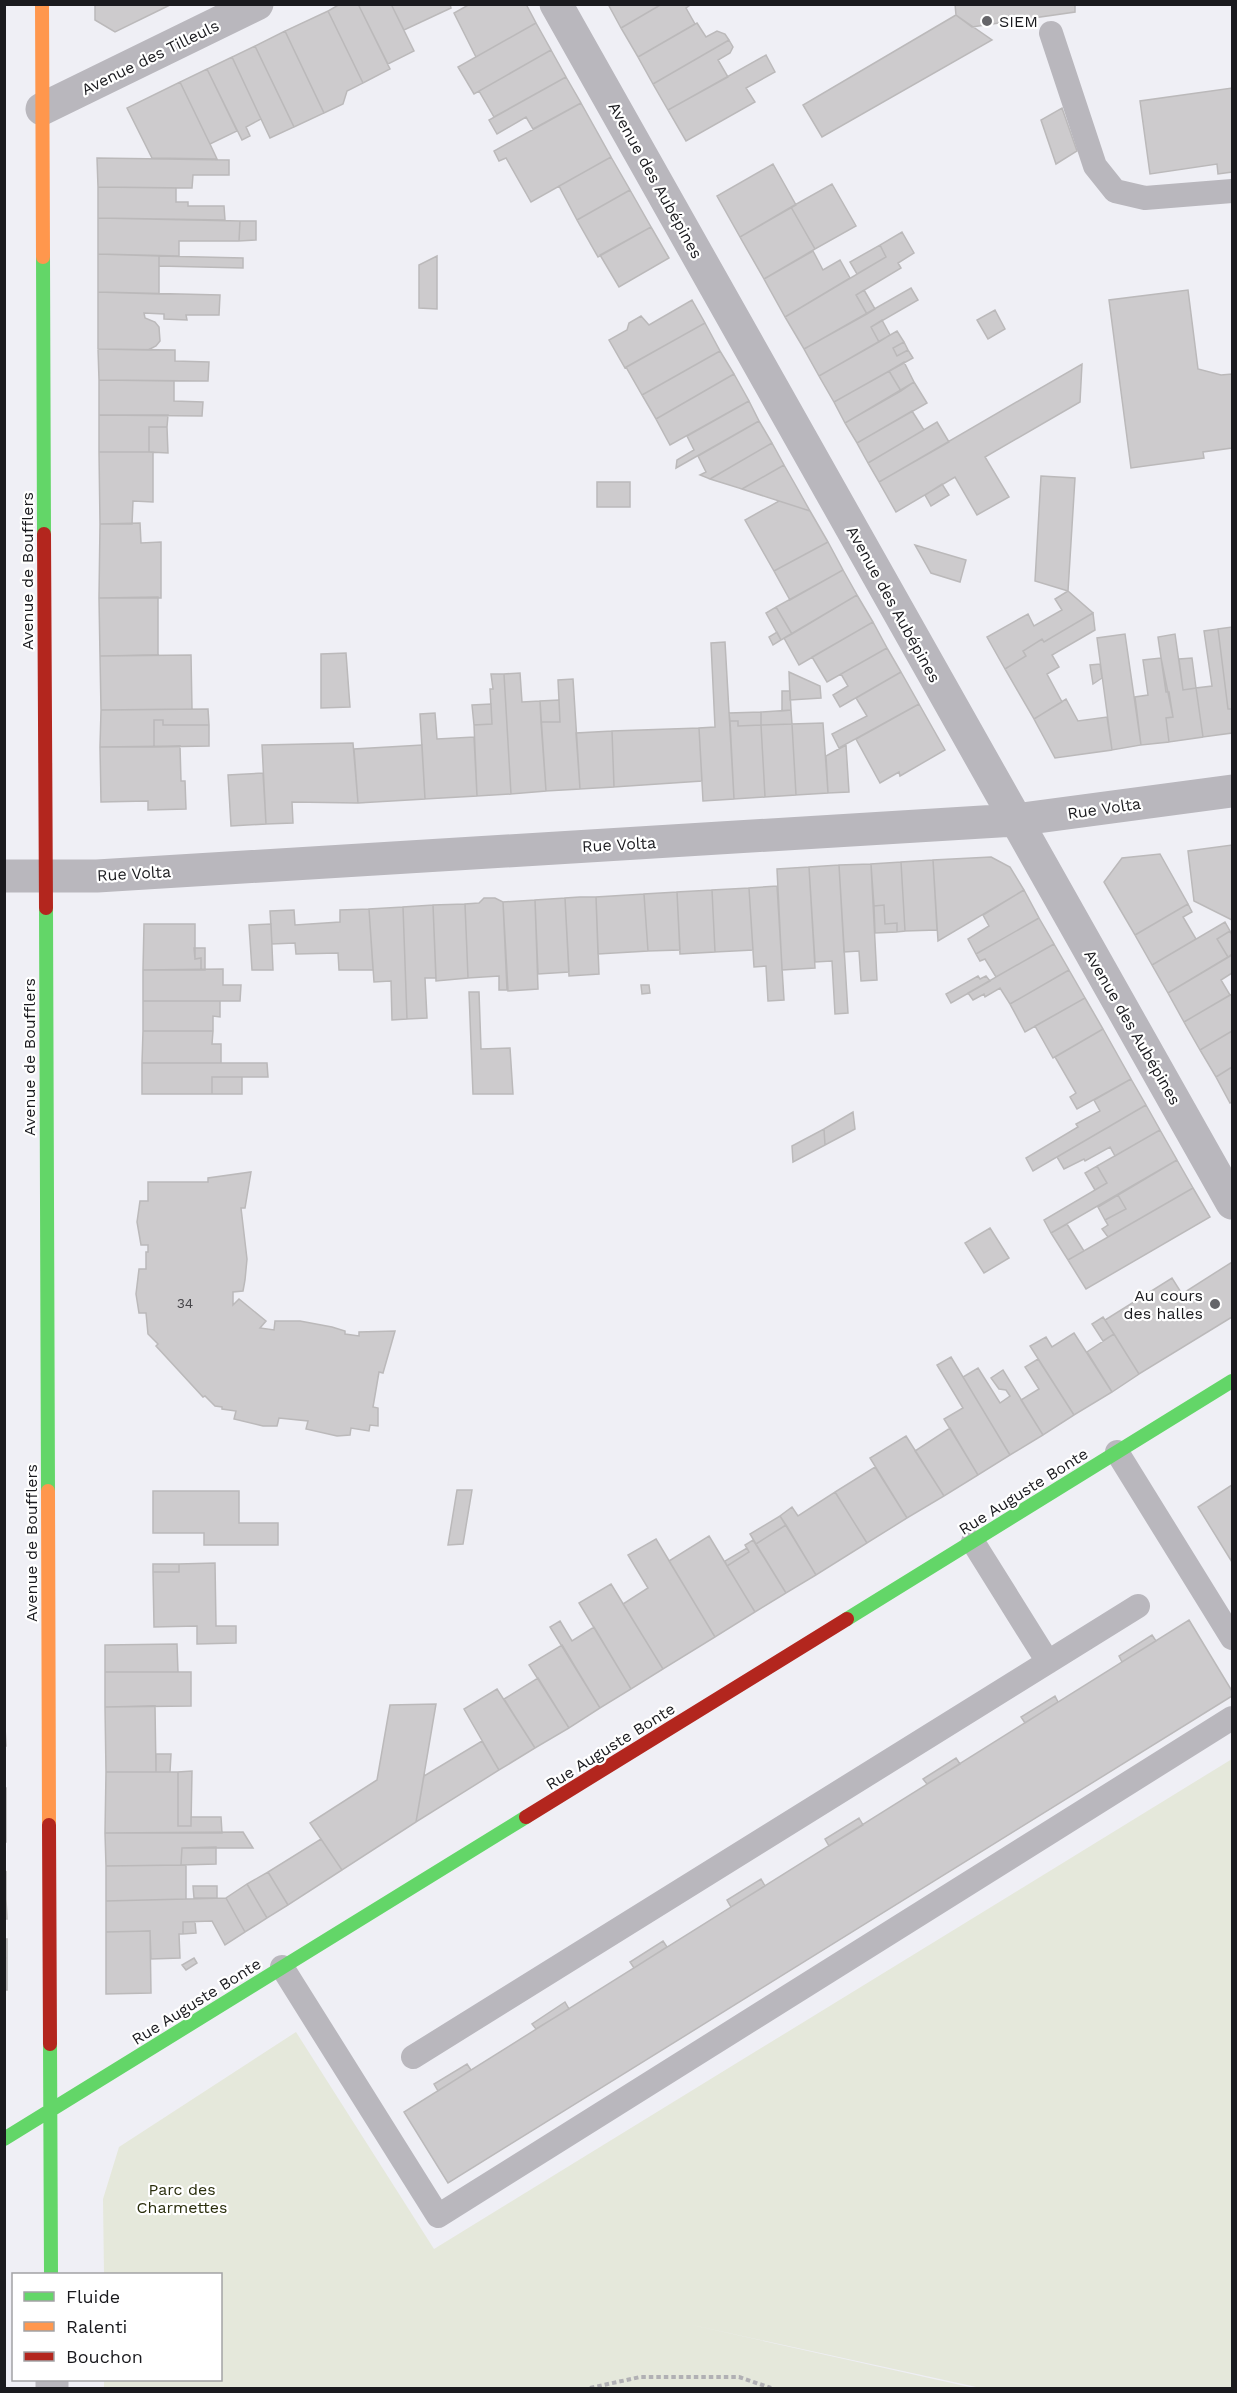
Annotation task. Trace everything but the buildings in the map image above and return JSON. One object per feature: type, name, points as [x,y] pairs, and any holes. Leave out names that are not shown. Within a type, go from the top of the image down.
[{"type":"street","name":"Avenue de Boufflers","points":[[42,4],[51,2273]]},
{"type":"street","name":"Avenue des Tilleuls","points":[[42,109],[257,4]]},
{"type":"street","name":"Avenue des Aubépines","points":[[556,4],[1233,1203]]},
{"type":"street","name":"Rue Volta","points":[[4,876],[45,874],[97,876],[1015,820],[1233,791]]},
{"type":"street","name":"Rue Auguste Bonte","points":[[4,2139],[1233,1382]]},
{"type":"lane","points":[[1051,33],[1095,166],[1115,190],[1145,198],[1233,191]]},
{"type":"lane","points":[[1117,1452],[1233,1638]]},
{"type":"lane","points":[[973,1542],[1048,1662]]},
{"type":"lane","points":[[412,2056],[1138,1606]]},
{"type":"lane","points":[[282,1967],[438,2216],[1233,1718]]},
{"type":"path","points":[[590,2388],[640,2376],[739,2377],[771,2388]]},
{"type":"green space","name":"Parc des Charmettes","points":[[1232,1759],[1232,2388],[981,2388],[683,2323],[974,2388],[104,2388],[104,2381],[222,2381],[222,2273],[104,2273],[103,2199],[119,2147],[296,2032],[434,2249]]},
{"type":"traffic: fast","points":[[43,257],[44,534]]},
{"type":"traffic: fast","points":[[46,908],[48,1491]]},
{"type":"traffic: fast","points":[[847,1619],[1232,1381]]},
{"type":"traffic: fast","points":[[4,2139],[526,1817]]},
{"type":"traffic: fast","points":[[50,2044],[51,2273]]},
{"type":"traffic: slow","points":[[42,4],[43,257]]},
{"type":"traffic: slow","points":[[48,1491],[49,1825]]},
{"type":"traffic: jam","points":[[44,534],[46,908]]},
{"type":"traffic: jam","points":[[526,1817],[847,1619]]},
{"type":"traffic: jam","points":[[49,1825],[50,2044]]},
{"type":"place","name":"SIEM","points":[[987,21]]},
{"type":"place","name":"Au cours des halles","points":[[1215,1304]]}]
